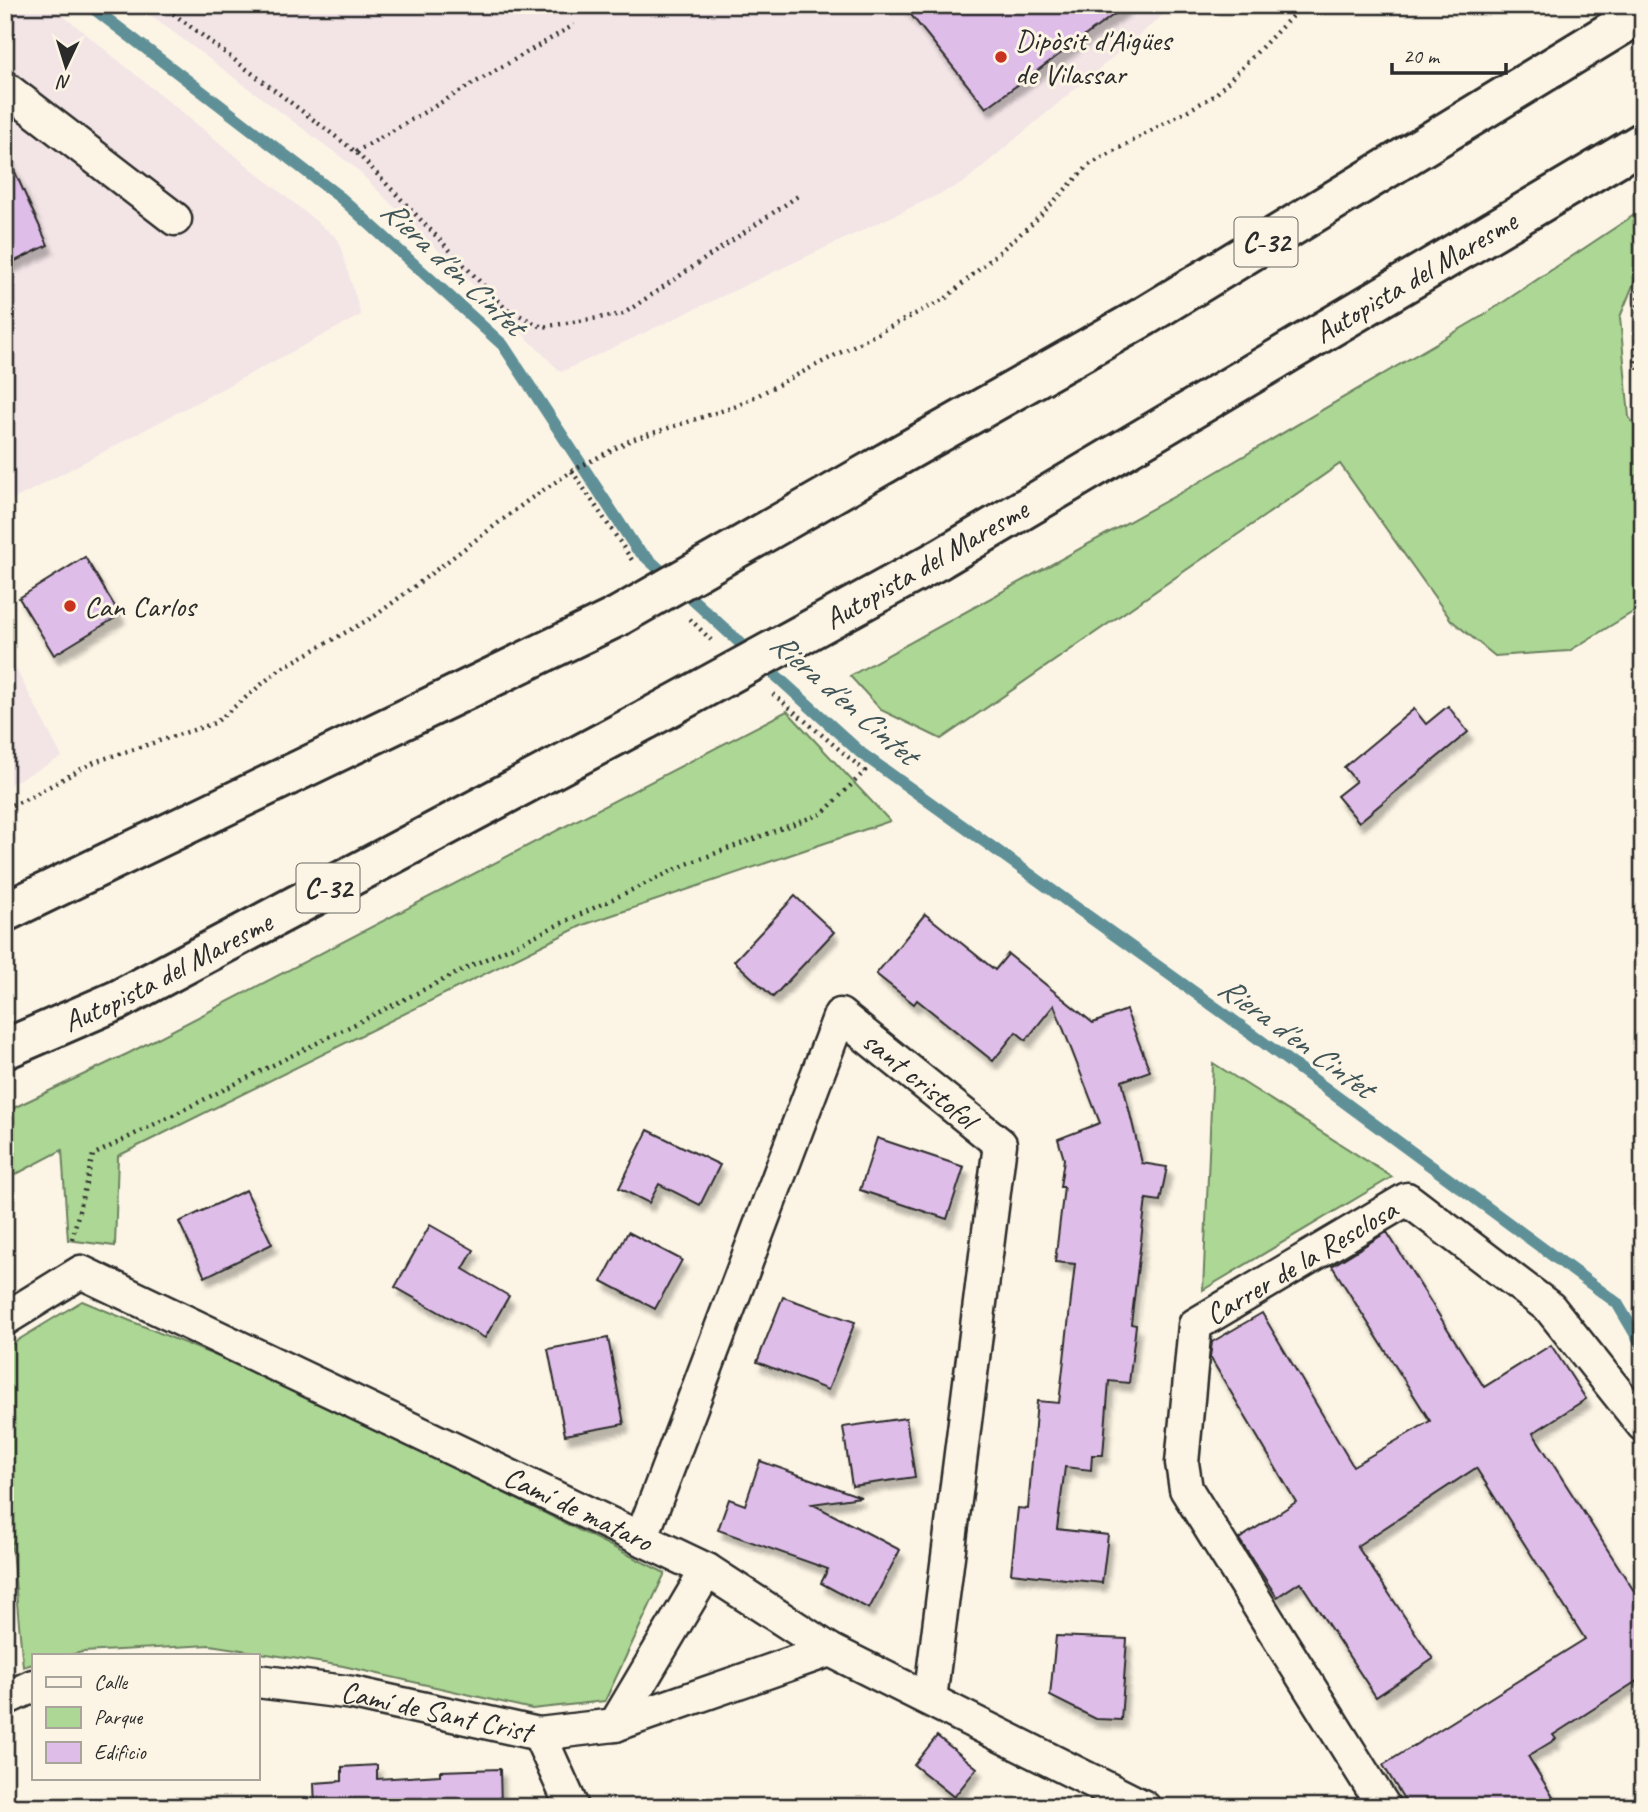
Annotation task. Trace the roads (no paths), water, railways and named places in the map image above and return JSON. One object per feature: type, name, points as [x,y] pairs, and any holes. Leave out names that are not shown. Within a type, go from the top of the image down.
[{"type":"highway","name":"C-32","points":[[5,912],[617,617],[1145,316],[1643,12]]},
{"type":"highway","name":"Autopista del Maresme","points":[[5,1049],[118,1000],[647,719],[938,560],[1643,142]]},
{"type":"street","points":[[5,88],[175,219]]},
{"type":"street","name":"sant cristofol","points":[[641,1539],[840,1015],[1000,1144],[930,1699]]},
{"type":"street","name":"Carrer de la Resclosa","points":[[1384,1807],[1186,1489],[1182,1463],[1195,1325],[1407,1199],[1550,1308],[1643,1425]]},
{"type":"street","name":"Camí de mataro","points":[[5,1319],[81,1272],[707,1570],[830,1650],[1144,1807]]},
{"type":"street","points":[[615,1725],[707,1570]]},
{"type":"street","name":"Camí de Sant Crist","points":[[259,1681],[353,1693],[539,1734],[615,1725],[830,1650]]},
{"type":"street","points":[[5,1699],[32,1686]]},
{"type":"street","points":[[539,1734],[572,1807]]},
{"type":"waterway","name":"Riera d'en Cintet","points":[[89,5],[341,198],[503,345],[636,548],[861,753],[1226,1015],[1617,1303],[1643,1347]]},
{"type":"place","name":"Dipòsit d'Aigües de Vilassar","points":[[1001,57]]},
{"type":"place","name":"Can Carlos","points":[[70,606]]}]
